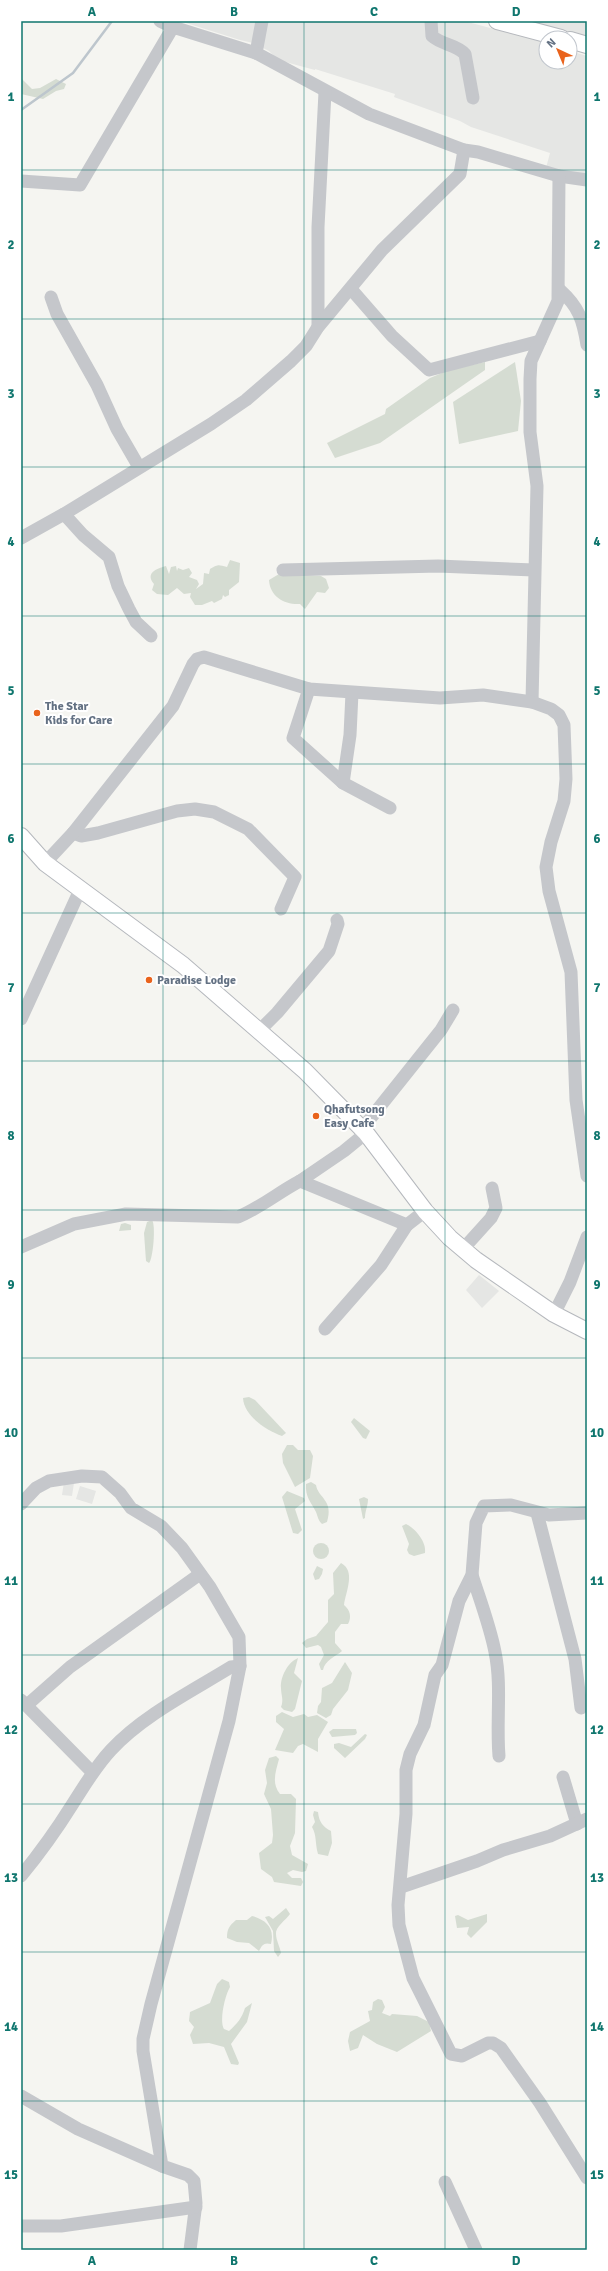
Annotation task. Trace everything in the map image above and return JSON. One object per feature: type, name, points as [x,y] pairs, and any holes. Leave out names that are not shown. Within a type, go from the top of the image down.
[{"type":"main road","points":[[497,21],[538,32]]},
{"type":"main road","points":[[21,836],[45,863],[183,965],[258,1032],[305,1071],[364,1131],[425,1211],[463,1249],[554,1314],[587,1331]]},
{"type":"street","points":[[160,21],[256,53],[325,92],[369,114],[464,150],[478,152],[559,176],[587,180]]},
{"type":"street","points":[[256,53],[262,21]]},
{"type":"street","points":[[432,21],[432,36],[461,49],[465,54],[473,98]]},
{"type":"street","points":[[21,181],[80,185],[173,26]]},
{"type":"street","points":[[318,327],[318,226],[325,92]]},
{"type":"street","points":[[21,538],[64,514],[211,424],[246,400],[306,346],[318,327],[382,250],[460,174],[464,150]]},
{"type":"street","points":[[532,702],[537,486],[530,432],[530,379],[531,361],[558,301],[560,290],[559,176]]},
{"type":"street","points":[[351,289],[392,336],[429,370],[540,341]]},
{"type":"street","points":[[560,290],[571,300],[582,319],[587,345]]},
{"type":"street","points":[[51,297],[61,320],[96,385],[117,429],[139,467]]},
{"type":"street","points":[[64,514],[83,535],[109,557],[118,586],[129,609],[136,622],[151,636]]},
{"type":"street","points":[[283,570],[438,566],[534,570]]},
{"type":"street","points":[[45,863],[73,833],[173,706],[197,659],[204,657],[309,689],[440,698],[483,695],[532,702],[551,709],[559,715],[564,724],[566,779],[564,801],[551,842],[546,867],[549,891],[571,972],[576,1100],[587,1176]]},
{"type":"street","points":[[309,689],[293,738],[344,783],[390,808]]},
{"type":"street","points":[[344,783],[350,735],[352,693]]},
{"type":"street","points":[[73,833],[81,836],[98,833],[177,811],[195,809],[214,812],[248,829],[295,877],[281,909]]},
{"type":"street","points":[[21,1019],[80,890]]},
{"type":"street","points":[[258,1032],[277,1013],[329,951],[338,924],[337,920]]},
{"type":"street","points":[[21,1247],[74,1224],[126,1214],[238,1217],[254,1210],[279,1192],[300,1181],[344,1151],[364,1131],[441,1030],[453,1010]]},
{"type":"street","points":[[300,1181],[407,1225]]},
{"type":"street","points":[[463,1249],[491,1218],[496,1208],[492,1188]]},
{"type":"street","points":[[325,1329],[381,1265],[407,1225],[425,1211]]},
{"type":"street","points":[[554,1314],[570,1282],[587,1237]]},
{"type":"street","points":[[21,1504],[36,1488],[49,1481],[82,1476],[102,1478],[120,1494],[131,1508],[161,1526],[182,1548],[210,1587],[239,1637],[240,1666],[229,1721],[150,2004],[143,2039],[148,2089],[154,2112],[162,2166]]},
{"type":"street","points":[[499,1756],[497,1738],[500,1697],[495,1652],[472,1575],[476,1523],[484,1506],[511,1505],[549,1515],[587,1513]]},
{"type":"street","points":[[537,1513],[575,1659],[580,1708]]},
{"type":"street","points":[[92,1772],[24,1703],[200,1574]]},
{"type":"street","points":[[472,1575],[459,1601],[444,1658],[435,1676],[424,1725],[410,1754],[406,1770],[406,1814],[398,1905],[399,1925],[413,1978],[451,2054],[462,2056],[488,2043],[493,2043],[500,2048],[540,2103],[587,2178]]},
{"type":"street","points":[[23,1870],[72,1805],[92,1772],[112,1749],[145,1722],[231,1667],[240,1666]]},
{"type":"street","points":[[400,1887],[477,1861],[503,1850],[550,1836],[582,1821],[563,1777]]},
{"type":"street","points":[[21,2096],[78,2129],[162,2166],[188,2175],[194,2181],[196,2207],[190,2250]]},
{"type":"street","points":[[445,2182],[476,2250]]},
{"type":"street","points":[[21,2226],[61,2226],[196,2207]]},
{"type":"shaded area","points":[[180,21],[464,21],[538,41],[538,70],[578,70],[578,53],[587,56],[587,175],[546,168],[550,153],[471,127],[460,121],[394,97],[395,94],[315,69],[278,60],[269,51],[253,43]]},
{"type":"shaded area","points":[[531,21],[587,21],[587,38],[578,35],[578,30],[562,30]]},
{"type":"shaded area","points":[[21,78],[32,89],[40,88],[56,79],[66,84],[64,89],[56,91],[43,99],[21,94]]},
{"type":"shaded area","points":[[485,362],[485,370],[380,443],[335,458],[327,443],[385,414],[386,409],[430,378],[449,370]]},
{"type":"shaded area","points":[[515,362],[521,401],[518,431],[459,444],[453,402]]},
{"type":"shaded area","points":[[230,560],[240,563],[239,582],[229,590],[229,595],[225,597],[223,595],[222,599],[214,603],[212,601],[202,605],[195,605],[190,597],[191,593],[184,594],[177,588],[168,595],[157,594],[152,590],[154,584],[151,574],[166,566],[169,574],[171,567],[176,566],[177,571],[178,568],[183,570],[189,568],[192,573],[189,577],[197,580],[199,584],[196,589],[203,584],[204,573],[209,574],[210,569],[220,565],[227,567]]},
{"type":"shaded area","points":[[279,574],[321,576],[326,579],[329,588],[325,593],[317,592],[305,609],[300,604],[289,603],[279,599],[272,591],[269,580]]},
{"type":"shaded area","points":[[152,1220],[154,1228],[154,1242],[149,1263],[146,1261],[144,1233],[147,1222]]},
{"type":"shaded area","points":[[125,1223],[131,1225],[131,1230],[119,1231],[121,1224]]},
{"type":"shaded area","points":[[479,1275],[499,1291],[482,1308],[466,1290]]},
{"type":"shaded area","points":[[249,1397],[255,1400],[286,1433],[282,1436],[257,1422],[247,1411],[244,1405],[243,1398]]},
{"type":"shaded area","points":[[354,1418],[370,1431],[366,1439],[363,1438],[351,1422]]},
{"type":"shaded area","points":[[287,1445],[293,1445],[298,1450],[310,1450],[313,1456],[310,1478],[295,1487],[283,1463],[282,1454]]},
{"type":"shaded area","points":[[64,1482],[74,1483],[72,1496],[62,1495]]},
{"type":"shaded area","points":[[311,1482],[316,1485],[329,1509],[327,1522],[322,1524],[306,1492],[306,1484]]},
{"type":"shaded area","points":[[80,1486],[96,1491],[92,1504],[76,1499]]},
{"type":"shaded area","points":[[287,1491],[304,1498],[305,1501],[295,1509],[302,1530],[298,1534],[293,1533],[282,1497]]},
{"type":"shaded area","points":[[364,1497],[368,1499],[368,1504],[365,1518],[363,1519],[359,1499]]},
{"type":"shaded area","points":[[406,1524],[420,1536],[424,1544],[425,1553],[414,1556],[409,1554],[407,1550],[409,1544],[402,1526]]},
{"type":"shaded area","points":[[321,1543],[327,1545],[329,1551],[327,1557],[321,1559],[315,1557],[313,1551],[315,1545]]},
{"type":"shaded area","points":[[341,1563],[346,1567],[349,1576],[344,1605],[349,1611],[350,1619],[348,1624],[341,1624],[335,1632],[335,1643],[342,1651],[328,1661],[323,1670],[321,1670],[319,1664],[324,1655],[321,1647],[318,1645],[306,1648],[302,1643],[307,1639],[316,1636],[328,1622],[328,1600],[334,1594],[333,1573]]},
{"type":"shaded area","points":[[317,1566],[323,1569],[319,1579],[315,1580],[313,1574]]},
{"type":"shaded area","points":[[298,1658],[294,1673],[302,1681],[295,1709],[292,1712],[284,1710],[281,1707],[281,1684],[285,1670],[294,1660]]},
{"type":"shaded area","points":[[345,1662],[352,1673],[348,1690],[333,1709],[331,1715],[326,1718],[317,1713],[318,1706],[321,1702],[322,1688],[332,1683]]},
{"type":"shaded area","points":[[282,1712],[293,1717],[304,1714],[308,1717],[317,1715],[328,1722],[318,1739],[318,1752],[303,1744],[298,1746],[293,1753],[275,1750],[284,1729],[276,1722],[276,1716]]},
{"type":"shaded area","points":[[333,1729],[356,1729],[357,1733],[355,1735],[332,1737],[329,1732]]},
{"type":"shaded area","points":[[365,1734],[367,1735],[365,1739],[345,1758],[334,1748],[334,1744],[339,1743],[351,1747]]},
{"type":"shaded area","points":[[276,1756],[279,1759],[275,1777],[277,1790],[280,1794],[291,1794],[296,1799],[295,1833],[290,1846],[292,1855],[308,1864],[306,1871],[302,1872],[293,1870],[287,1873],[292,1878],[301,1878],[303,1882],[301,1886],[274,1882],[272,1877],[261,1869],[259,1853],[272,1843],[273,1835],[271,1809],[264,1794],[267,1783],[265,1770],[269,1758]]},
{"type":"shaded area","points":[[314,1811],[318,1812],[319,1819],[322,1824],[331,1831],[332,1843],[328,1856],[318,1854],[315,1834],[312,1827],[315,1822],[313,1815]]},
{"type":"shaded area","points":[[286,1908],[290,1914],[276,1931],[281,1953],[278,1957],[274,1951],[273,1931],[265,1917],[269,1916],[273,1919]]},
{"type":"shaded area","points":[[487,1914],[487,1922],[471,1938],[467,1934],[469,1927],[457,1928],[455,1916],[458,1915],[468,1920]]},
{"type":"shaded area","points":[[252,1916],[265,1922],[272,1933],[271,1944],[264,1944],[259,1951],[249,1943],[237,1942],[227,1938],[229,1928],[236,1920],[247,1920]]},
{"type":"shaded area","points":[[222,1979],[229,1982],[230,1987],[223,2008],[222,2020],[224,2029],[229,2031],[241,2018],[245,2008],[252,2003],[247,2022],[231,2044],[239,2063],[238,2065],[231,2064],[224,2047],[209,2043],[193,2044],[190,2035],[194,2027],[189,2021],[190,2012],[210,2003],[217,1984]]},
{"type":"shaded area","points":[[378,1999],[382,2000],[385,2007],[382,2013],[390,2016],[392,2014],[417,2016],[429,2022],[431,2031],[397,2052],[377,2044],[363,2035],[358,2048],[350,2051],[348,2041],[350,2032],[370,2021],[368,2011],[372,2010],[373,2002]]},
{"type":"waterway","points":[[21,110],[73,73],[112,21]]},
{"type":"place","name":"The Star Kids for Care","points":[[37,713]]},
{"type":"place","name":"Paradise Lodge","points":[[149,980]]},
{"type":"place","name":"Qhafutsong Easy Cafe","points":[[316,1116]]}]
